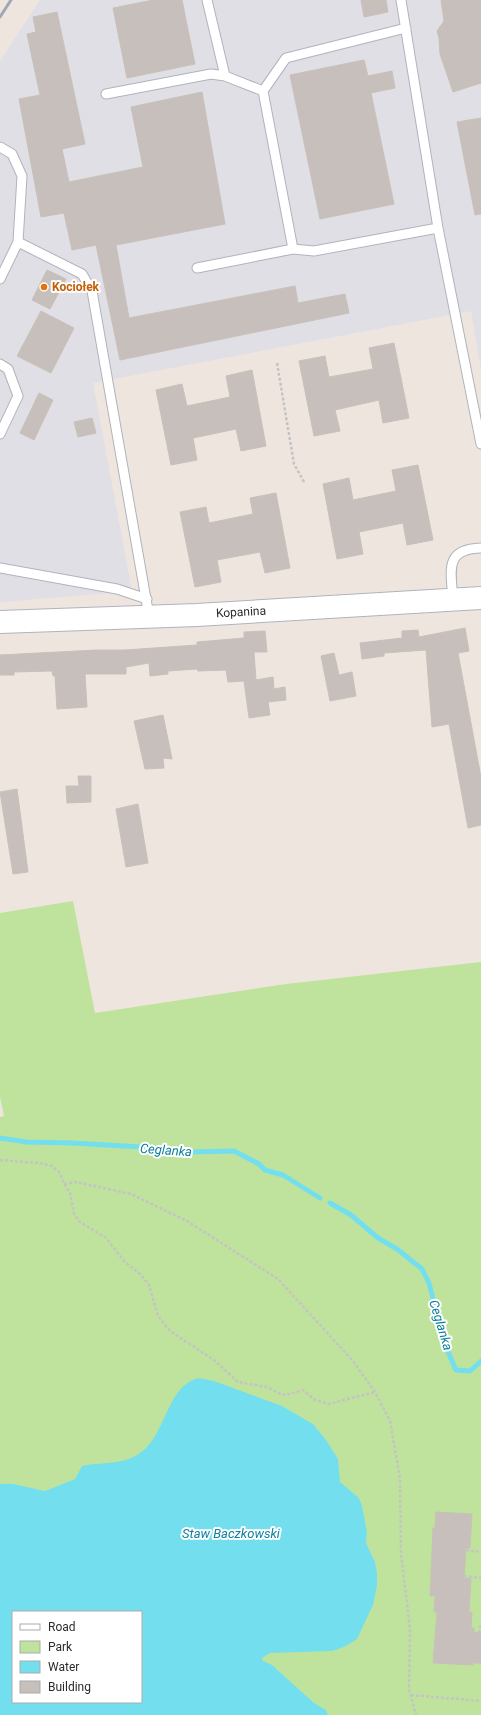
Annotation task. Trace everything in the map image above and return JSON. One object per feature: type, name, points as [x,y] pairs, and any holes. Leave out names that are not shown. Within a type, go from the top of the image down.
[{"type":"street","name":"Kopanina","points":[[0,622],[148,607],[197,615],[481,598]]},
{"type":"lane","points":[[207,0],[225,76]]},
{"type":"lane","points":[[401,0],[438,228],[481,444]]},
{"type":"lane","points":[[294,249],[263,91],[286,58],[406,28]]},
{"type":"lane","points":[[106,94],[211,74],[225,76],[263,91]]},
{"type":"lane","points":[[0,147],[12,154],[22,176],[18,242],[0,279]]},
{"type":"lane","points":[[197,268],[294,249],[314,251],[438,228]]},
{"type":"lane","points":[[18,242],[82,274],[92,291],[148,607]]},
{"type":"lane","points":[[0,364],[8,369],[18,396],[0,434]]},
{"type":"lane","points":[[453,599],[451,567],[453,559],[457,554],[464,550],[481,548]]},
{"type":"lane","points":[[0,568],[117,589],[148,607]]},
{"type":"path","points":[[277,363],[294,464],[304,482]]},
{"type":"path","points":[[0,1160],[39,1163],[52,1166],[60,1173],[64,1184],[70,1193],[74,1214],[80,1222],[106,1238],[125,1262],[140,1274],[149,1285],[158,1316],[164,1324],[176,1335],[214,1360],[238,1382],[267,1387],[280,1394],[303,1390],[315,1400],[329,1404],[375,1392]]},
{"type":"path","points":[[64,1184],[76,1182],[131,1194],[187,1221],[278,1279],[353,1361],[375,1392],[390,1421],[400,1478],[400,1553],[410,1629],[409,1689],[416,1715]]},
{"type":"path","points":[[466,1550],[481,1552]]},
{"type":"path","points":[[464,1576],[481,1578]]},
{"type":"path","points":[[479,1632],[481,1623]]},
{"type":"path","points":[[411,1695],[481,1701]]},
{"type":"shaded area","points":[[40,0],[481,0],[481,370],[471,311],[93,383],[132,591],[0,602],[0,61]]},
{"type":"green space","points":[[73,901],[95,1013],[286,984],[481,962],[481,1715],[0,1715],[0,1117],[4,1116],[0,1097],[0,913]]},
{"type":"water","name":"Staw Baczkowski","points":[[198,1378],[214,1381],[282,1406],[313,1424],[326,1440],[338,1459],[340,1482],[359,1498],[367,1532],[366,1543],[375,1562],[377,1586],[373,1605],[357,1639],[344,1647],[332,1651],[270,1653],[262,1658],[263,1661],[272,1665],[314,1703],[326,1710],[328,1715],[0,1715],[0,1484],[13,1484],[45,1491],[75,1479],[82,1466],[117,1462],[137,1455],[147,1447],[154,1437],[172,1402],[187,1383]]},
{"type":"building","points":[[153,0],[182,0],[195,64],[127,78],[113,8]]},
{"type":"building","points":[[361,0],[386,0],[388,12],[364,17]]},
{"type":"building","points":[[441,0],[481,0],[481,83],[453,92],[440,54],[437,31],[444,21]]},
{"type":"building","points":[[57,12],[85,144],[62,149],[69,182],[143,167],[131,107],[202,92],[225,224],[116,245],[129,318],[295,286],[298,303],[345,294],[349,313],[120,360],[96,245],[72,250],[64,213],[41,217],[19,99],[40,95],[27,34],[36,32],[33,17]]},
{"type":"building","points":[[364,60],[368,76],[392,71],[395,88],[371,93],[394,204],[320,219],[290,75]]},
{"type":"building","points":[[481,118],[481,214],[475,215],[457,122]]},
{"type":"building","points":[[47,270],[66,279],[50,309],[32,300]]},
{"type":"building","points":[[41,311],[74,328],[51,373],[17,356]]},
{"type":"building","points":[[394,343],[409,418],[383,423],[379,400],[335,410],[340,431],[314,436],[299,361],[325,356],[329,377],[373,369],[369,348]]},
{"type":"building","points":[[252,370],[266,446],[241,451],[236,429],[193,438],[197,460],[171,465],[156,390],[182,384],[187,406],[230,397],[226,376]]},
{"type":"building","points":[[39,393],[53,400],[34,440],[20,433]]},
{"type":"building","points":[[92,418],[96,433],[78,437],[74,422]]},
{"type":"building","points":[[418,465],[433,540],[407,545],[403,523],[359,532],[363,554],[337,559],[323,484],[349,478],[353,500],[396,491],[392,470]]},
{"type":"building","points":[[276,493],[290,568],[265,573],[260,552],[217,560],[221,582],[195,587],[180,512],[206,507],[209,523],[253,514],[250,498]]},
{"type":"building","points":[[465,628],[469,651],[458,653],[481,777],[481,825],[468,828],[449,724],[432,727],[426,650],[384,653],[384,656],[362,659],[360,643],[402,638],[402,631],[418,630],[419,637]]},
{"type":"building","points":[[265,631],[267,652],[254,652],[256,680],[273,677],[274,689],[285,687],[286,700],[268,702],[270,715],[249,718],[244,681],[228,682],[226,670],[198,671],[197,669],[168,671],[168,674],[150,676],[149,663],[126,667],[126,674],[85,674],[87,707],[57,709],[55,676],[53,676],[52,671],[14,672],[14,675],[0,675],[0,655],[125,650],[197,645],[197,642],[244,638],[244,632]]},
{"type":"building","points":[[334,653],[339,675],[352,672],[356,696],[330,701],[321,656]]},
{"type":"building","points":[[163,715],[172,759],[163,758],[164,768],[145,769],[134,721]]},
{"type":"building","points":[[78,776],[91,776],[91,802],[67,803],[66,786],[79,786]]},
{"type":"building","points":[[17,789],[28,872],[13,874],[0,792]]},
{"type":"building","points":[[138,804],[148,863],[126,867],[116,809]]},
{"type":"building","points":[[436,1512],[472,1514],[470,1548],[466,1548],[464,1578],[471,1579],[469,1612],[472,1612],[471,1628],[474,1628],[474,1632],[481,1633],[481,1663],[473,1663],[473,1665],[433,1663],[437,1612],[434,1612],[435,1596],[430,1596],[433,1528],[435,1528]]},
{"type":"waterway","name":"Ceglanka","points":[[0,1138],[26,1142],[159,1148],[190,1152],[234,1151],[259,1164],[265,1170],[283,1175],[320,1198]]},
{"type":"waterway","name":"Ceglanka","points":[[330,1203],[351,1215],[378,1238],[397,1249],[422,1269],[429,1283],[445,1345],[456,1370],[470,1371],[481,1361]]},
{"type":"railway","points":[[0,17],[11,0]]},
{"type":"place","name":"Kociołek","points":[[44,287]]}]
